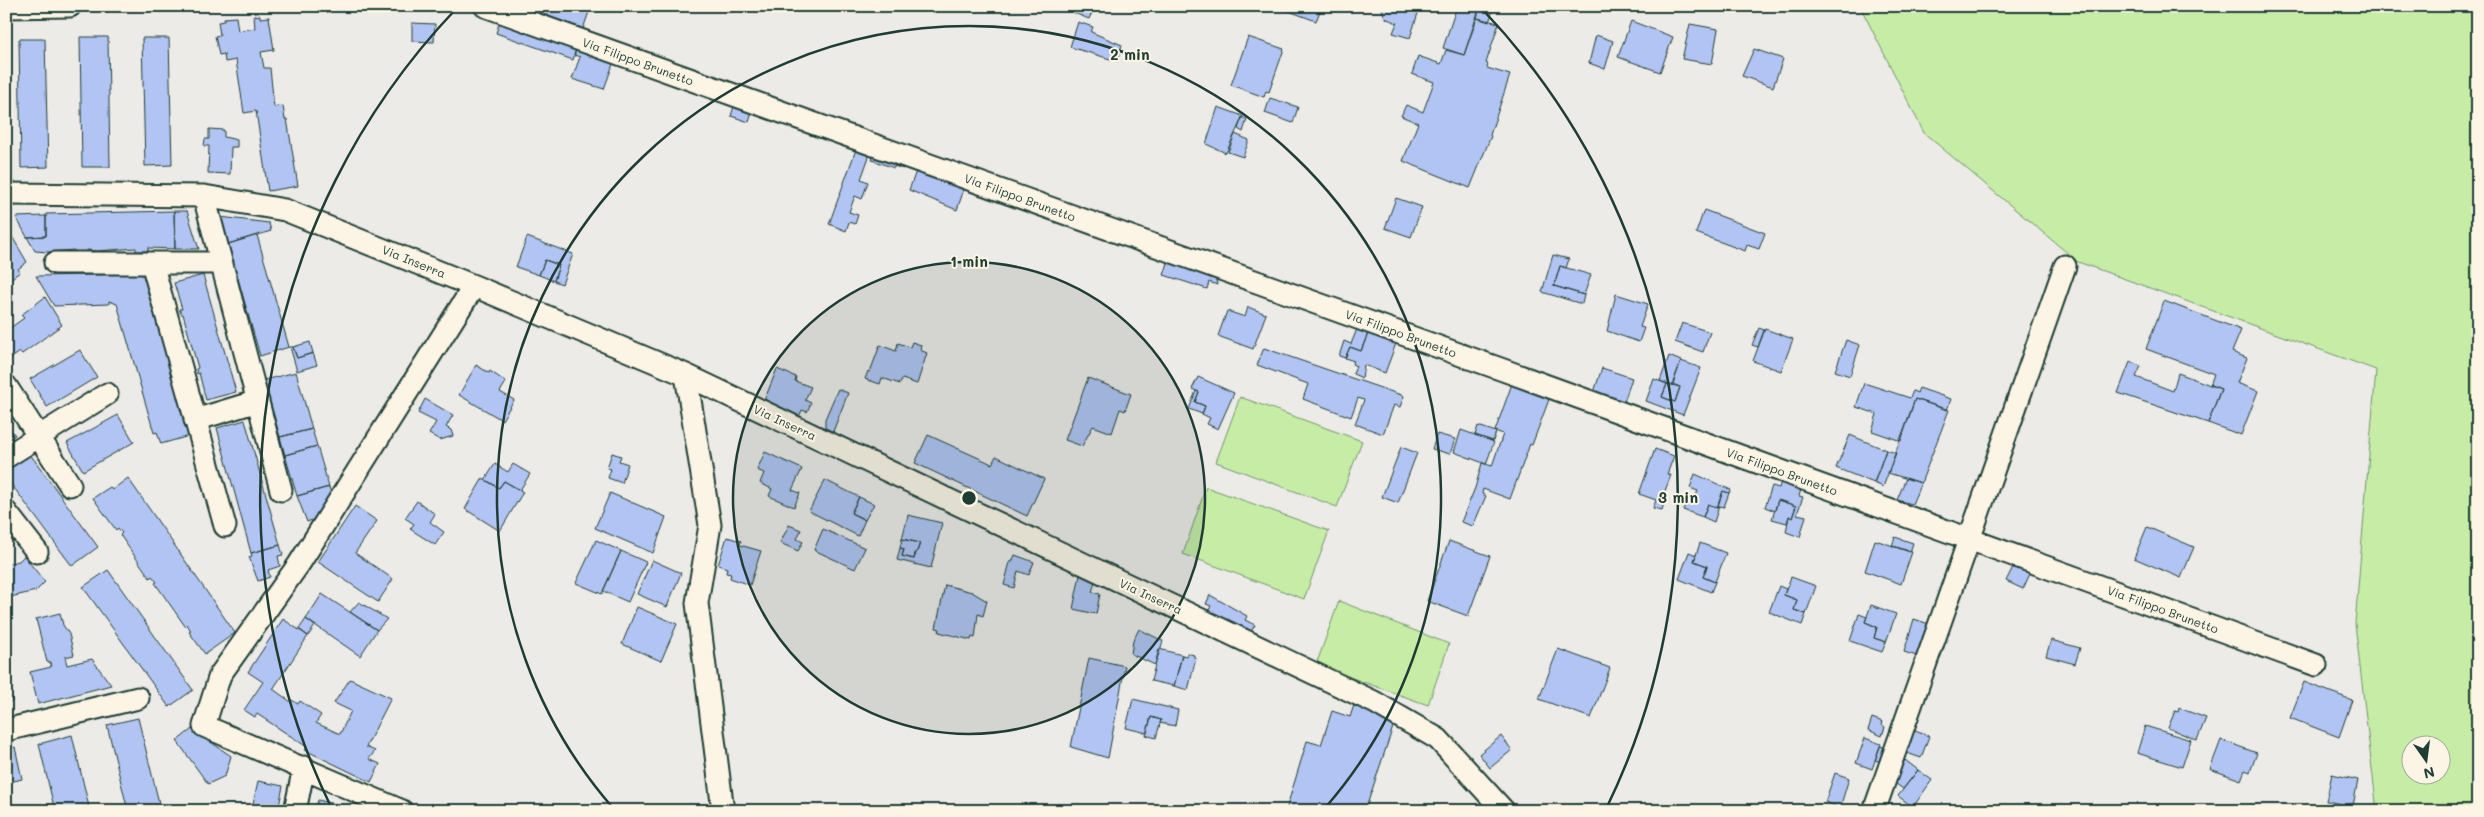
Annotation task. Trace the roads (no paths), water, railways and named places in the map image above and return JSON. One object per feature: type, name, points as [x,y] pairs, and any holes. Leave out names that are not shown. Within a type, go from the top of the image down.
[{"type":"street","points":[[6,7],[70,6]]},
{"type":"street","name":"Via Filippo Brunetto","points":[[485,6],[1497,367],[2316,665]]},
{"type":"street","name":"Via Inserra","points":[[6,194],[204,196],[285,210],[474,286],[686,375],[1374,702],[1438,739],[1504,811]]},
{"type":"street","points":[[204,196],[282,490]]},
{"type":"street","points":[[55,263],[222,263]]},
{"type":"street","points":[[152,263],[225,526]]},
{"type":"street","points":[[1874,811],[2064,266]]},
{"type":"street","points":[[402,811],[369,804],[304,767],[204,726],[220,675],[299,564],[474,286]]},
{"type":"street","points":[[686,375],[710,525],[697,603],[724,811]]},
{"type":"street","points":[[6,386],[70,484]]},
{"type":"street","points":[[6,457],[38,435],[107,394]]},
{"type":"street","points":[[195,420],[258,402]]},
{"type":"street","points":[[6,512],[37,552]]},
{"type":"street","points":[[6,730],[138,698]]},
{"type":"street","points":[[295,811],[304,767]]}]
